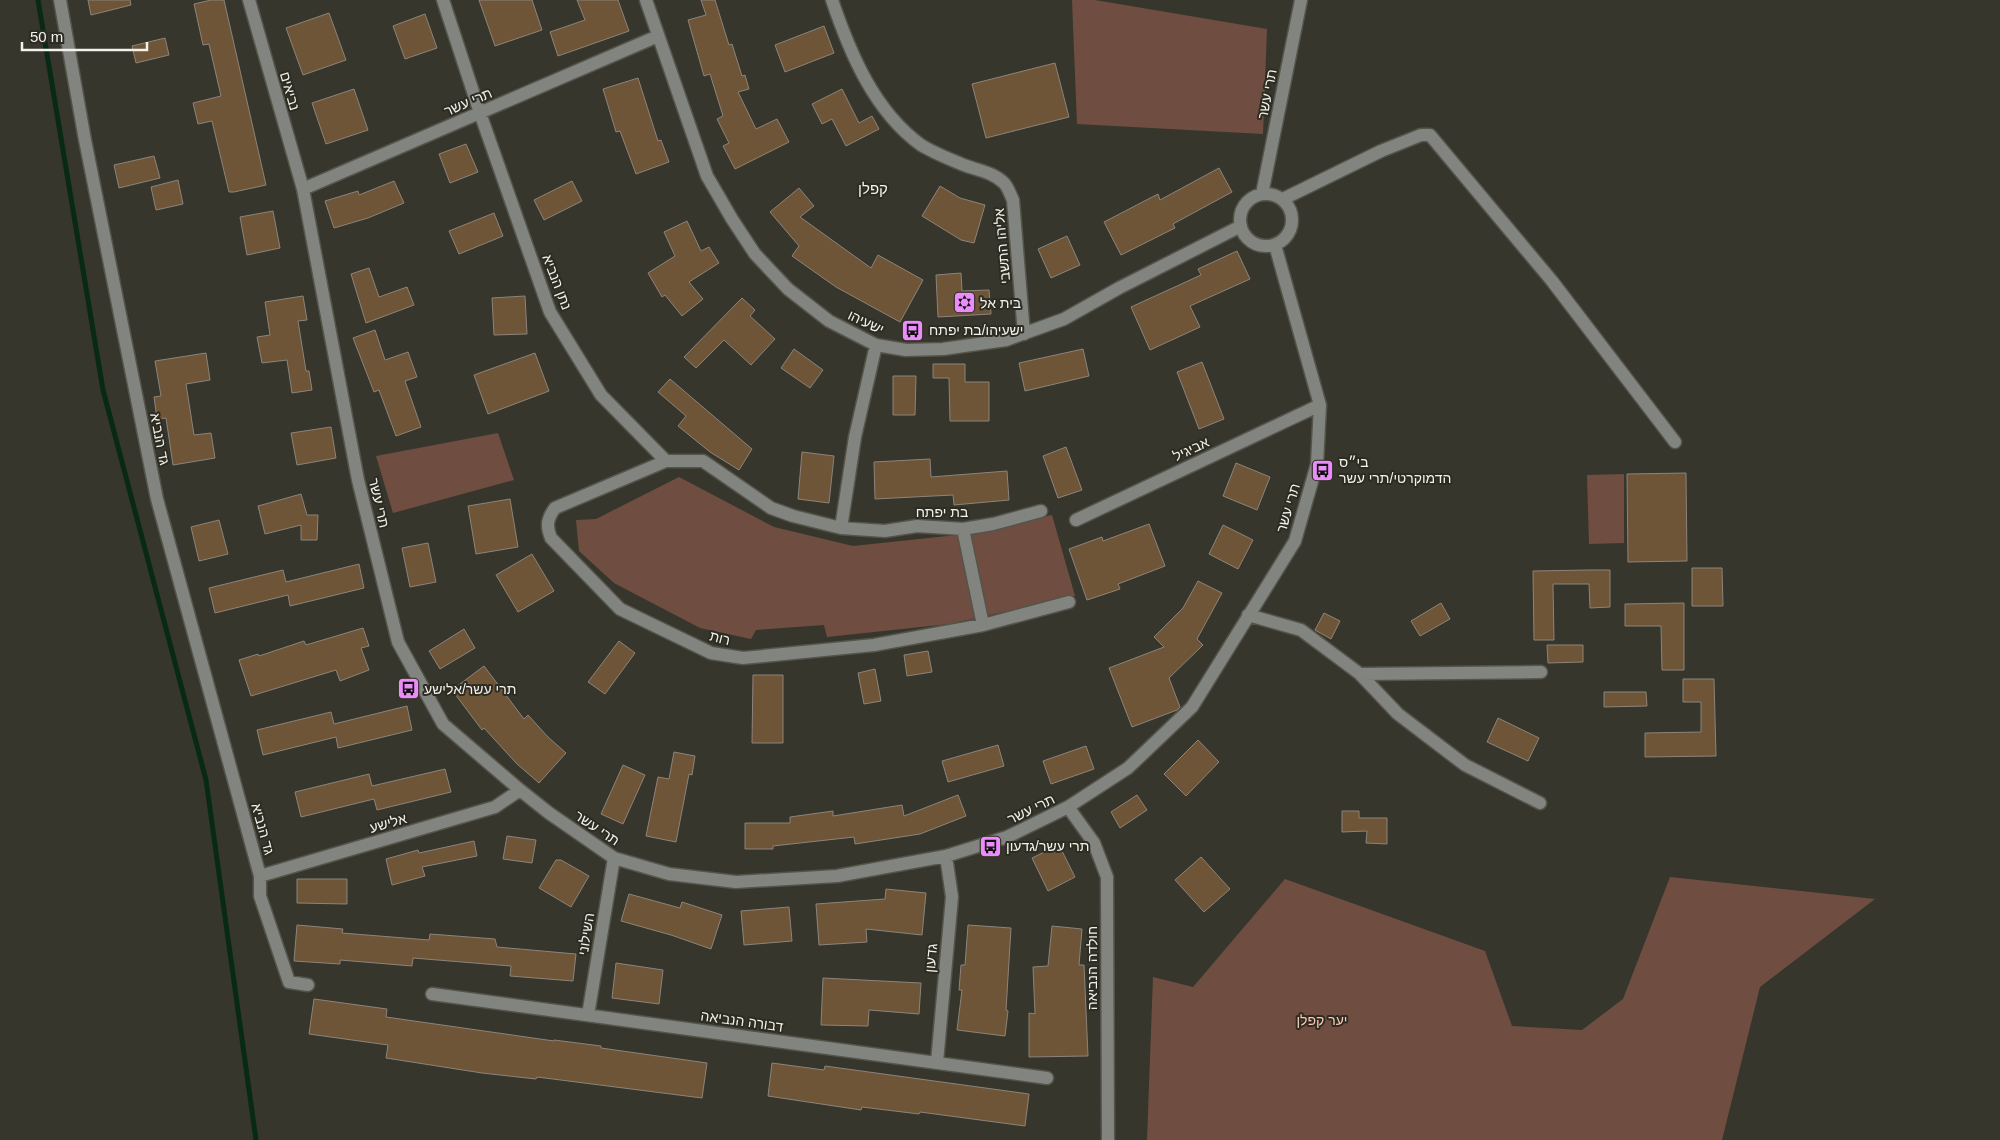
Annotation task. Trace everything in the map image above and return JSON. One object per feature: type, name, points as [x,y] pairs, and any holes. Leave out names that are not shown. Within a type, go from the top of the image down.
[{"type":"street","name":"גד הנביא","points":[[60,0],[87,149],[157,499],[260,876],[260,896],[289,982],[308,985]]},
{"type":"street","name":"נביאים","points":[[249,0],[303,189]]},
{"type":"street","name":"נתן הנביא","points":[[443,0],[480,113],[550,312],[601,395],[666,460]]},
{"type":"street","name":"ישעיהו","points":[[646,0],[707,176],[755,254],[788,289],[829,321],[876,345],[906,350],[943,349],[1006,340],[1064,319],[1119,288],[1241,226]]},
{"type":"street","name":"אליהו התשבי","points":[[832,0],[870,90],[898,125],[922,145],[959,163],[994,175],[1006,184],[1013,200],[1024,334]]},
{"type":"street","name":"תרי עשר","points":[[1262,194],[1301,0]]},
{"type":"street","name":"תרי עשר","points":[[658,36],[303,189],[358,480],[398,642],[443,724],[520,790],[614,858],[669,874],[736,882],[836,876],[946,856],[1007,837],[1068,807],[1128,768],[1192,707],[1295,541],[1317,464],[1320,405],[1275,245]]},
{"type":"street","points":[[1283,199],[1381,151],[1421,135],[1430,135],[1552,281],[1675,442]]},
{"type":"street","points":[[1262,194],[1275,195],[1283,199],[1289,207],[1292,216],[1292,225],[1289,233],[1275,245],[1259,245],[1251,241],[1241,226],[1242,211],[1246,203],[1253,197],[1262,194]]},
{"type":"street","points":[[841,528],[855,438],[876,345]]},
{"type":"street","name":"אביגיל","points":[[1076,520],[1320,405]]},
{"type":"street","name":"בת יפתח","points":[[666,460],[703,461],[771,508],[793,516],[841,528],[884,531],[917,526],[963,529],[993,524],[1041,511]]},
{"type":"street","name":"רות","points":[[666,460],[555,508],[548,517],[547,529],[551,538],[620,609],[710,653],[743,658],[874,645],[983,625],[1068,602]]},
{"type":"street","points":[[963,529],[983,625]]},
{"type":"street","points":[[1248,615],[1301,630],[1360,674],[1398,714],[1465,765],[1540,803]]},
{"type":"street","points":[[1360,674],[1541,672]]},
{"type":"street","name":"אלישע","points":[[260,876],[495,807],[520,790]]},
{"type":"street","name":"חולדה הנביאה","points":[[1068,807],[1094,842],[1107,877],[1108,1140]]},
{"type":"street","name":"גדעון","points":[[937,1062],[952,896],[946,856]]},
{"type":"street","name":"השילוני","points":[[588,1015],[614,858]]},
{"type":"street","name":"דבורה הנביאה","points":[[432,994],[1048,1078]]},
{"type":"green space","points":[[1072,0],[1095,0],[1267,29],[1263,134],[1077,124]]},
{"type":"green space","points":[[498,433],[514,480],[393,513],[376,456]]},
{"type":"green space","points":[[1624,474],[1624,543],[1589,544],[1587,475]]},
{"type":"green space","points":[[679,477],[774,527],[853,546],[957,535],[1052,515],[1075,596],[949,624],[827,637],[824,625],[756,630],[751,639],[700,628],[614,583],[579,551],[576,520],[596,519]]},
{"type":"green space","name":"יער קפלן","points":[[1670,877],[1875,899],[1760,987],[1722,1140],[1147,1140],[1153,977],[1193,987],[1285,879],[1485,951],[1512,1026],[1582,1030],[1623,999]]},
{"type":"building","points":[[88,0],[130,0],[131,5],[91,15]]},
{"type":"building","points":[[211,0],[224,0],[266,185],[234,192],[229,192],[212,121],[198,124],[193,103],[221,96],[209,44],[203,45],[194,4]]},
{"type":"building","points":[[479,0],[532,0],[542,30],[495,46]]},
{"type":"building","points":[[577,0],[618,0],[629,31],[558,56],[550,32],[585,20]]},
{"type":"building","points":[[701,0],[715,0],[729,45],[732,44],[742,76],[745,75],[749,89],[738,92],[756,129],[777,119],[789,142],[735,169],[723,146],[729,143],[717,119],[723,116],[710,74],[704,76],[688,20],[706,15]]},
{"type":"building","points":[[329,13],[346,60],[303,75],[286,28]]},
{"type":"building","points":[[425,14],[437,48],[405,59],[393,26]]},
{"type":"building","points":[[824,26],[834,53],[785,72],[775,45]]},
{"type":"building","points":[[165,38],[169,55],[136,63],[132,46]]},
{"type":"building","points":[[1055,63],[1069,117],[986,138],[972,84]]},
{"type":"building","points":[[638,78],[658,141],[661,140],[669,162],[636,174],[620,131],[616,132],[603,89]]},
{"type":"building","points":[[354,89],[368,130],[326,144],[312,103]]},
{"type":"building","points":[[842,89],[859,123],[872,116],[879,129],[846,146],[832,119],[822,124],[812,104]]},
{"type":"building","points":[[466,144],[478,172],[450,183],[439,154]]},
{"type":"building","points":[[154,156],[160,178],[119,188],[114,165]]},
{"type":"building","points":[[1219,168],[1232,192],[1173,224],[1175,228],[1121,255],[1104,222],[1158,194],[1160,200]]},
{"type":"building","points":[[178,180],[183,204],[156,210],[151,187]]},
{"type":"building","points":[[394,181],[404,203],[368,218],[334,228],[325,201],[358,191],[359,195]]},
{"type":"building","points":[[572,181],[582,201],[544,220],[534,200]]},
{"type":"building","points":[[940,186],[960,198],[985,205],[974,243],[961,240],[922,216]]},
{"type":"building","points":[[799,188],[814,206],[800,217],[871,268],[878,255],[923,280],[900,322],[836,287],[792,256],[799,246],[770,212]]},
{"type":"building","points":[[273,211],[280,248],[247,255],[240,217]]},
{"type":"building","points":[[494,213],[503,236],[459,254],[449,231]]},
{"type":"building","points":[[687,221],[701,251],[709,247],[719,263],[689,282],[703,299],[682,316],[665,295],[662,297],[648,273],[675,256],[664,232]]},
{"type":"building","points":[[1067,236],[1080,265],[1051,278],[1038,249]]},
{"type":"building","points":[[1237,251],[1250,279],[1190,306],[1200,327],[1150,350],[1131,307],[1201,275],[1198,269]]},
{"type":"building","points":[[369,268],[379,297],[407,287],[414,305],[366,323],[351,274]]},
{"type":"building","name":"בית אל","points":[[961,273],[962,291],[989,290],[991,314],[938,317],[936,275]]},
{"type":"building","points":[[303,296],[307,320],[298,321],[306,371],[309,371],[312,390],[292,393],[287,360],[262,363],[257,337],[270,335],[265,302]]},
{"type":"building","points":[[525,296],[527,334],[494,335],[492,298]]},
{"type":"building","points":[[742,298],[755,310],[750,316],[775,339],[751,365],[724,340],[696,368],[684,357]]},
{"type":"building","points":[[375,330],[385,360],[408,352],[417,377],[405,381],[421,427],[396,436],[379,390],[374,392],[353,338]]},
{"type":"building","points":[[794,349],[823,370],[810,388],[781,368]]},
{"type":"building","points":[[1083,349],[1089,376],[1025,391],[1019,363]]},
{"type":"building","points":[[206,353],[210,380],[186,384],[194,435],[211,433],[215,458],[173,465],[166,418],[157,419],[154,397],[161,396],[155,361]]},
{"type":"building","points":[[535,353],[549,391],[488,414],[474,375]]},
{"type":"building","points":[[1202,362],[1224,419],[1199,429],[1177,372]]},
{"type":"building","points":[[933,364],[965,364],[965,382],[989,382],[989,421],[950,421],[949,378],[933,378]]},
{"type":"building","points":[[893,376],[916,376],[915,415],[893,415]]},
{"type":"building","points":[[670,379],[752,449],[739,470],[710,452],[678,426],[686,416],[658,392]]},
{"type":"building","points":[[331,427],[336,458],[297,465],[291,433]]},
{"type":"building","points":[[1066,447],[1082,490],[1058,498],[1043,456]]},
{"type":"building","points":[[802,452],[834,456],[829,503],[798,499]]},
{"type":"building","points":[[930,459],[931,477],[1007,471],[1009,500],[954,505],[953,495],[875,499],[874,462]]},
{"type":"building","points":[[1236,463],[1270,477],[1257,510],[1223,496]]},
{"type":"building","points":[[1686,473],[1687,561],[1628,562],[1627,474]]},
{"type":"building","points":[[301,494],[307,515],[318,515],[317,540],[301,540],[301,525],[265,534],[258,506]]},
{"type":"building","points":[[510,499],[518,547],[476,554],[468,506]]},
{"type":"building","points":[[219,520],[228,554],[199,561],[191,527]]},
{"type":"building","points":[[1149,524],[1165,566],[1118,584],[1120,589],[1087,600],[1069,549],[1102,537],[1103,541]]},
{"type":"building","points":[[1223,525],[1253,540],[1238,569],[1209,554]]},
{"type":"building","points":[[428,543],[436,582],[410,587],[402,548]]},
{"type":"building","points":[[532,554],[554,591],[518,612],[496,575]]},
{"type":"building","points":[[359,564],[364,588],[290,606],[288,595],[215,613],[209,588],[283,570],[286,582]]},
{"type":"building","points":[[1692,568],[1722,568],[1723,606],[1692,606]]},
{"type":"building","points":[[1610,570],[1610,607],[1590,608],[1589,584],[1553,584],[1554,640],[1534,640],[1533,571]]},
{"type":"building","points":[[1198,581],[1222,593],[1197,639],[1203,645],[1169,678],[1180,707],[1177,710],[1132,727],[1109,668],[1164,647],[1154,637],[1183,608]]},
{"type":"building","points":[[1441,603],[1450,619],[1420,636],[1411,621]]},
{"type":"building","points":[[1684,603],[1684,670],[1662,670],[1661,626],[1625,626],[1625,604]]},
{"type":"building","points":[[1324,613],[1340,621],[1331,639],[1315,630]]},
{"type":"building","points":[[363,628],[369,646],[361,648],[369,670],[340,681],[336,670],[251,696],[239,660],[258,654],[259,656],[304,641],[306,645]]},
{"type":"building","points":[[464,629],[475,648],[440,669],[429,651]]},
{"type":"building","points":[[619,641],[635,653],[605,694],[588,682]]},
{"type":"building","points":[[1547,645],[1583,645],[1583,662],[1548,663]]},
{"type":"building","points":[[928,651],[932,672],[907,676],[904,655]]},
{"type":"building","points":[[484,666],[524,719],[528,715],[566,753],[539,783],[517,764],[484,728],[482,730],[452,690]]},
{"type":"building","points":[[875,669],[881,701],[864,704],[858,673]]},
{"type":"building","points":[[753,675],[783,675],[783,743],[752,743]]},
{"type":"building","points":[[1683,679],[1714,679],[1716,756],[1645,757],[1645,733],[1701,732],[1701,702],[1683,702]]},
{"type":"building","points":[[1604,692],[1646,692],[1647,706],[1604,707]]},
{"type":"building","points":[[407,706],[412,730],[338,748],[336,737],[263,755],[257,730],[331,712],[334,724]]},
{"type":"building","points":[[1498,718],[1539,738],[1528,761],[1487,742]]},
{"type":"building","points":[[1198,740],[1219,762],[1186,796],[1164,774]]},
{"type":"building","points":[[998,745],[1004,766],[948,782],[942,761]]},
{"type":"building","points":[[1086,746],[1094,769],[1051,784],[1043,761]]},
{"type":"building","points":[[674,752],[695,756],[692,775],[689,774],[676,842],[646,836],[658,777],[669,779]]},
{"type":"building","points":[[623,765],[645,775],[623,824],[601,814]]},
{"type":"building","points":[[445,769],[451,792],[377,810],[374,799],[301,817],[295,792],[369,774],[372,786]]},
{"type":"building","points":[[958,795],[966,816],[920,834],[855,844],[854,837],[773,846],[773,849],[745,849],[745,823],[790,823],[790,817],[833,811],[833,816],[902,805],[904,816]]},
{"type":"building","points":[[1137,795],[1147,810],[1120,828],[1111,812]]},
{"type":"building","points":[[1342,811],[1359,811],[1359,818],[1387,818],[1387,844],[1366,843],[1367,831],[1342,832]]},
{"type":"building","points":[[507,836],[536,840],[532,863],[503,859]]},
{"type":"building","points":[[474,841],[477,856],[422,867],[425,876],[392,885],[386,859],[418,850],[419,853]]},
{"type":"building","points":[[1059,845],[1075,877],[1048,891],[1032,858]]},
{"type":"building","points":[[1201,857],[1230,889],[1204,912],[1175,880]]},
{"type":"building","points":[[556,860],[561,860],[589,876],[571,907],[539,888]]},
{"type":"building","points":[[297,879],[347,879],[347,904],[297,903]]},
{"type":"building","points":[[886,889],[926,893],[922,935],[866,929],[867,942],[819,945],[816,904],[885,899]]},
{"type":"building","points":[[629,894],[680,908],[682,902],[722,915],[711,949],[621,921]]},
{"type":"building","points":[[789,907],[792,941],[744,945],[741,911]]},
{"type":"building","points":[[297,925],[343,929],[342,933],[429,940],[430,934],[495,939],[497,947],[576,954],[573,981],[510,976],[511,966],[413,958],[412,966],[340,960],[340,964],[294,961]]},
{"type":"building","points":[[968,925],[1011,928],[1006,1010],[1008,1011],[1005,1036],[957,1030],[962,990],[959,990],[961,965],[965,965]]},
{"type":"building","points":[[1052,926],[1082,929],[1079,965],[1084,965],[1088,1056],[1029,1057],[1029,1013],[1035,1014],[1033,967],[1048,966]]},
{"type":"building","points":[[616,963],[663,970],[659,1004],[612,998]]},
{"type":"building","points":[[823,978],[921,983],[919,1014],[869,1010],[868,1026],[821,1025]]},
{"type":"building","points":[[314,999],[387,1009],[386,1017],[601,1046],[601,1048],[707,1063],[702,1098],[537,1077],[536,1079],[482,1073],[386,1058],[388,1045],[309,1034]]},
{"type":"building","points":[[772,1063],[824,1070],[825,1066],[1029,1094],[1025,1126],[920,1112],[919,1114],[862,1107],[861,1110],[768,1096]]},
{"type":"waterway","points":[[38,0],[103,390],[206,780],[256,1140]]},
{"type":"place","name":"בית אל","points":[[964,303]]},
{"type":"place","name":"ישעיהו/בת יפתח","points":[[913,330]]},
{"type":"place","name":"בי״ס הדמוקרטי/תרי עשר","points":[[1323,470]]},
{"type":"place","name":"תרי עשר/אלישע","points":[[408,689]]},
{"type":"place","name":"תרי עשר/גדעון","points":[[990,846]]},
{"type":"district","name":"קפלן","points":[[873,189]]}]
